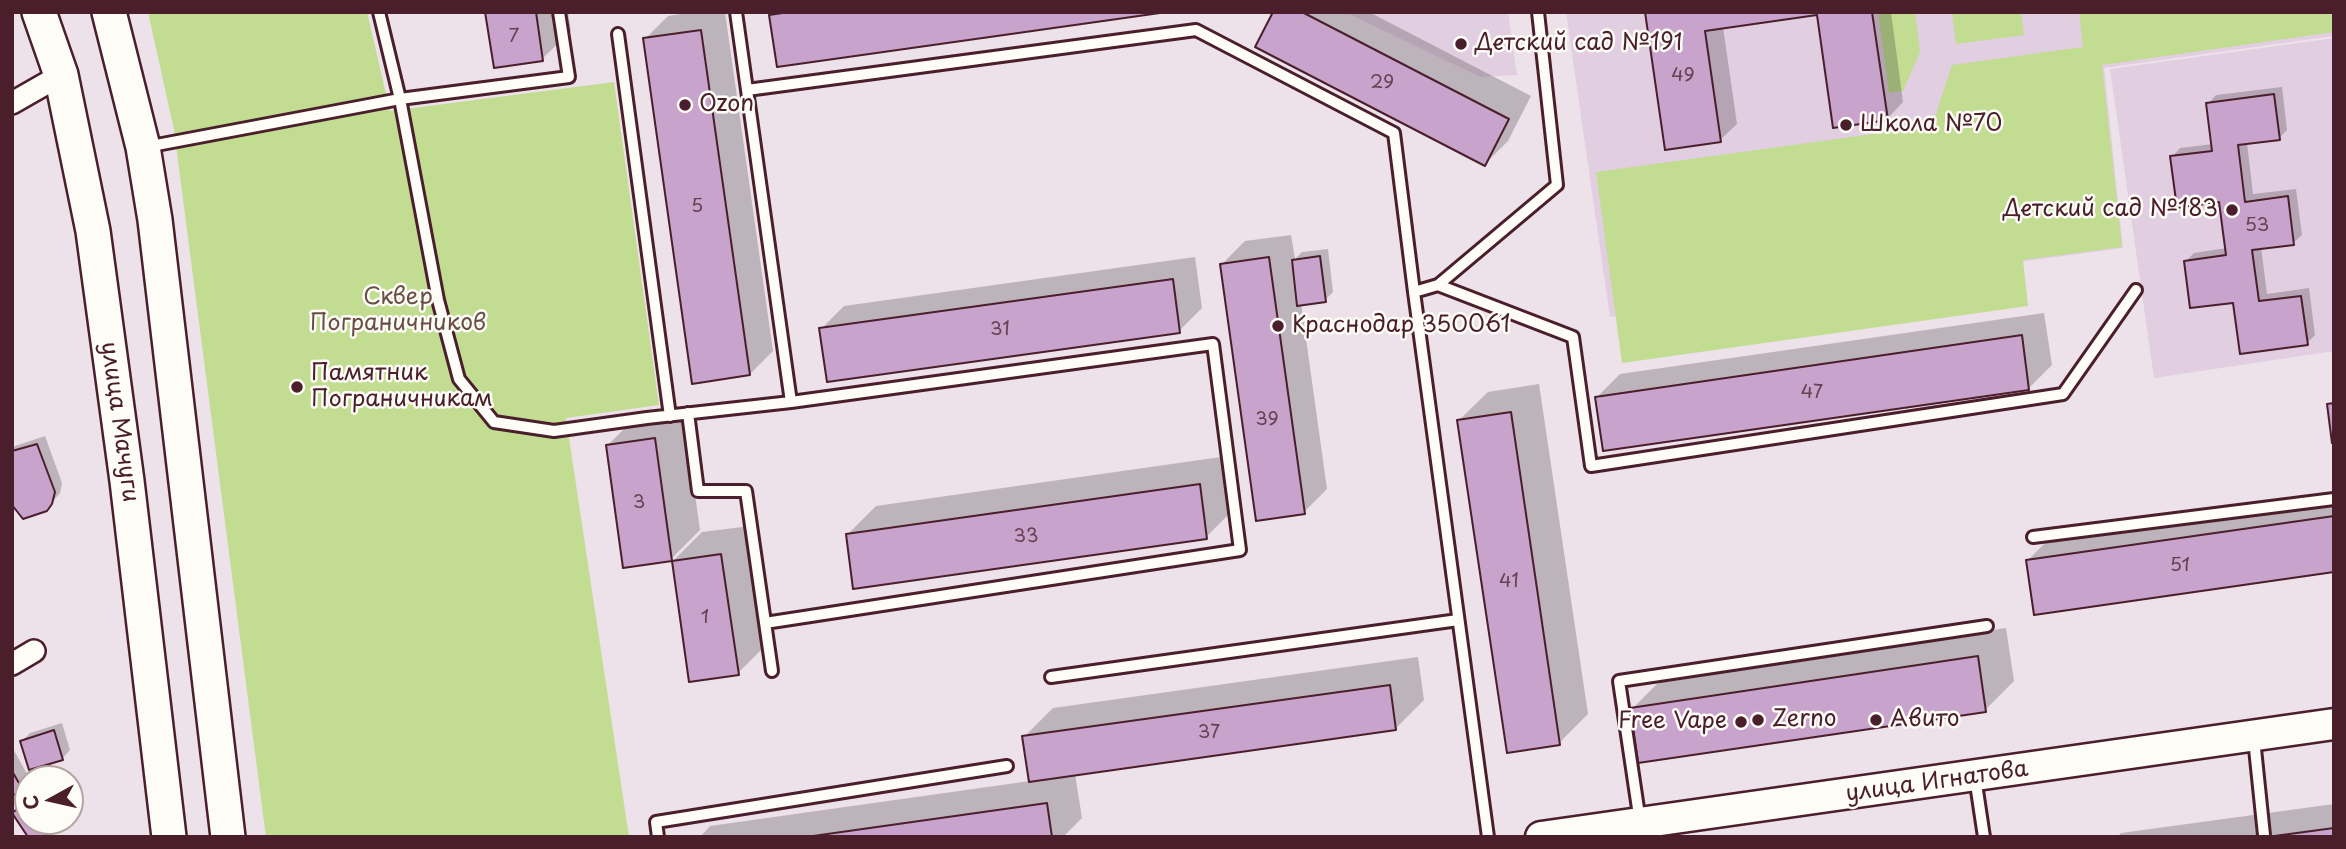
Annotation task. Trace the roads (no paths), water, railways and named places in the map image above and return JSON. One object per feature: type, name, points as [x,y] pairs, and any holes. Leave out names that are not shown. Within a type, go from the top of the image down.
[{"type":"main road","name":"улица Мачуги","points":[[39,12],[61,75],[93,231],[128,481],[169,837]]},
{"type":"main road","points":[[109,12],[143,147],[155,220],[228,837]]},
{"type":"street","points":[[12,103],[61,75]]},
{"type":"street","points":[[12,664],[34,651]]},
{"type":"street","name":"улица Игнатова","points":[[1541,837],[1644,830],[1975,777],[2334,724]]},
{"type":"lane","points":[[379,12],[400,99],[438,300],[459,379],[494,422],[554,431],[791,402],[1213,344],[1240,551],[765,623]]},
{"type":"lane","points":[[143,147],[400,99],[569,77],[559,12]]},
{"type":"lane","points":[[736,12],[791,402]]},
{"type":"lane","points":[[1414,292],[1438,285],[1557,185],[1538,12]]},
{"type":"lane","points":[[747,90],[1196,30],[1394,133],[1488,837]]},
{"type":"lane","points":[[618,34],[670,416]]},
{"type":"lane","points":[[1438,285],[1573,337],[1591,466],[2063,394],[2136,290]]},
{"type":"lane","points":[[688,413],[698,491],[747,491],[772,671]]},
{"type":"lane","points":[[2033,537],[2334,499]]},
{"type":"lane","points":[[1051,677],[1458,620]]},
{"type":"lane","points":[[1644,830],[1619,681],[1987,626]]},
{"type":"lane","points":[[2254,736],[2264,835]]},
{"type":"lane","points":[[658,837],[656,822],[1007,766]]},
{"type":"lane","points":[[1975,777],[1984,837]]},
{"type":"place","name":"Детский сад №191","points":[[1461,44]]},
{"type":"place","name":"Ozon","points":[[685,105]]},
{"type":"place","name":"Школа №70","points":[[1846,125]]},
{"type":"place","name":"Детский сад №183","points":[[2232,210]]},
{"type":"place","name":"Краснодар 350061","points":[[1278,326]]},
{"type":"place","name":"Памятник Пограничникам","points":[[297,387]]},
{"type":"place","name":"Zerno","points":[[1758,720]]},
{"type":"place","name":"Авито","points":[[1876,720]]},
{"type":"place","name":"Free Vape","points":[[1741,722]]},
{"type":"park label","name":"Сквер Пограничников","points":[[398,311]]}]
